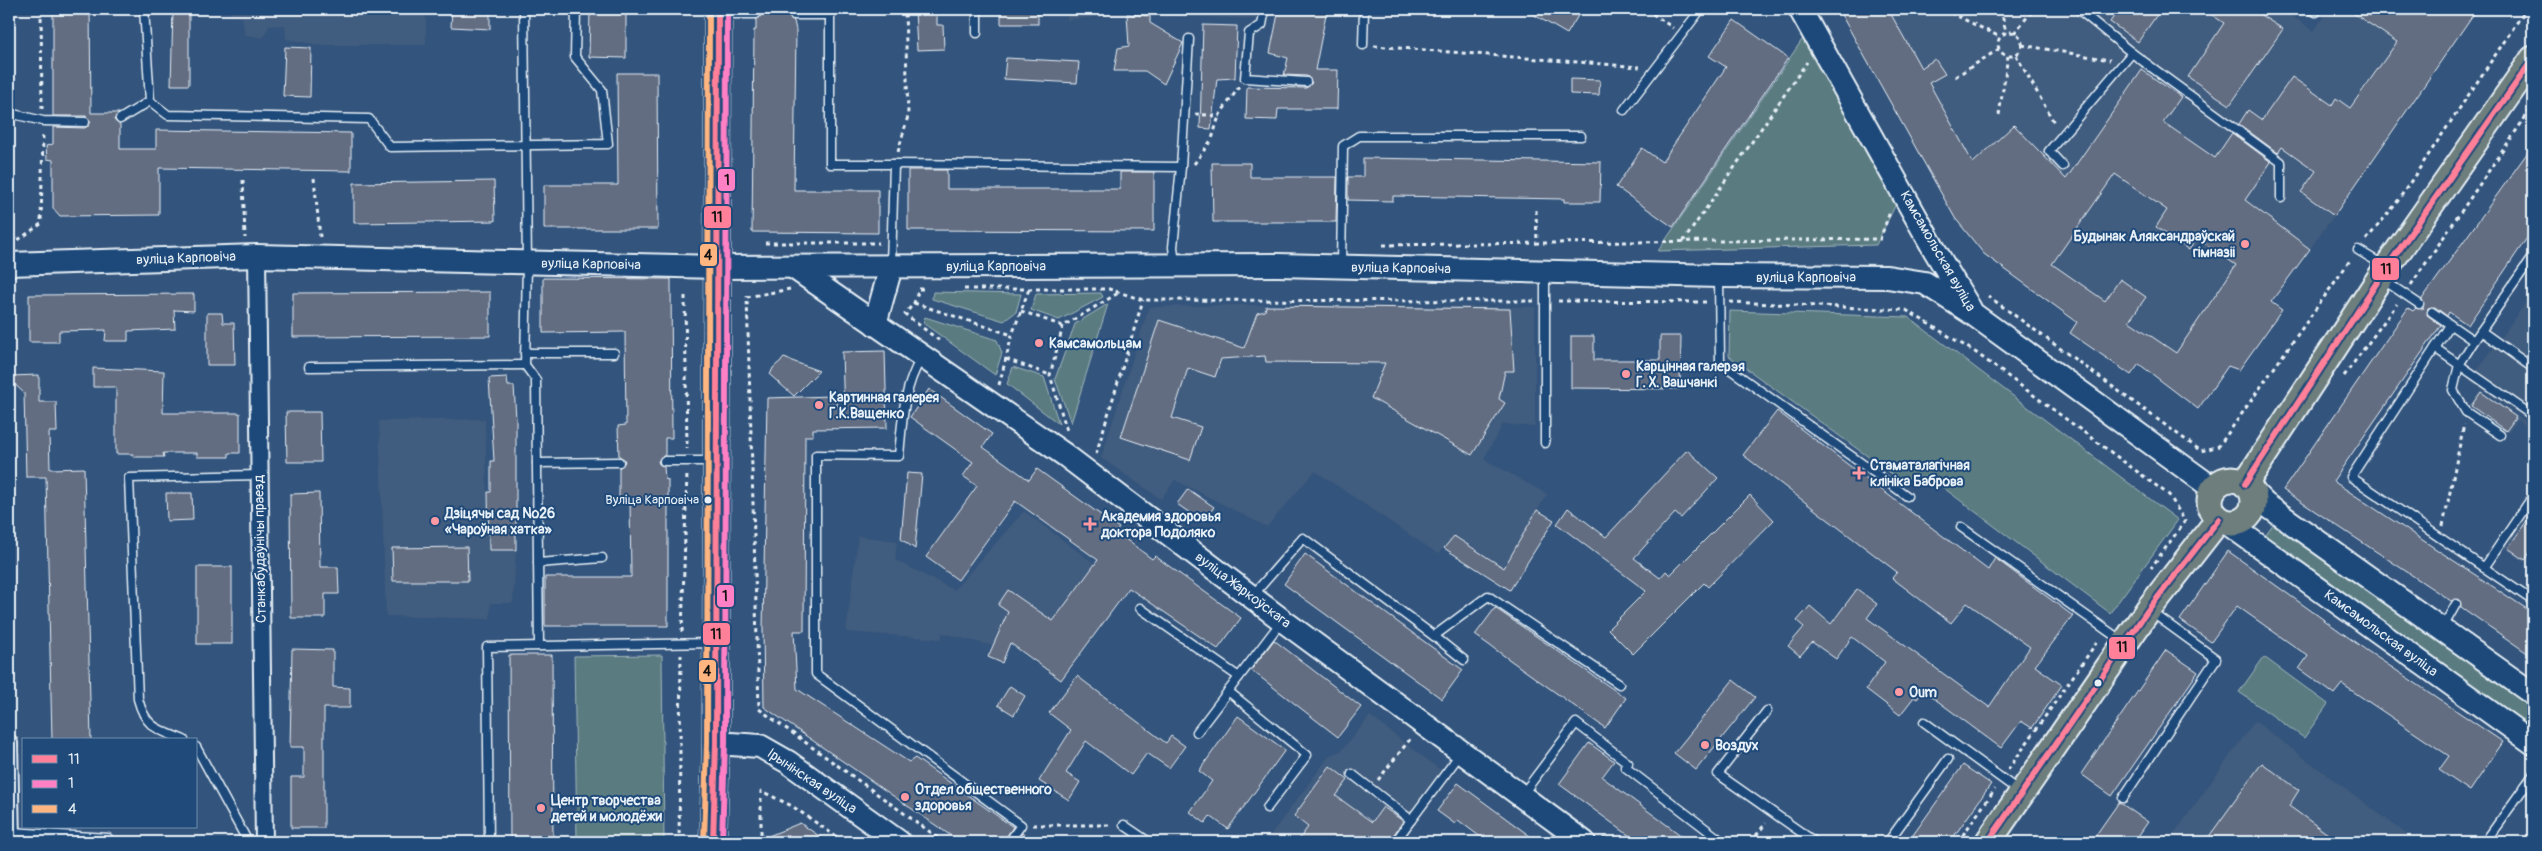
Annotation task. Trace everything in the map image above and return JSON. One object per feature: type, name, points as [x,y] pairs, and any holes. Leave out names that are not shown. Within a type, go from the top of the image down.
[{"type":"main road","points":[[713,842],[716,743],[718,12]]},
{"type":"main road","points":[[2247,487],[2384,273],[2533,59]]},
{"type":"main road","points":[[2232,479],[2247,487],[2253,496],[2252,510],[2242,521],[2223,521],[2214,514],[2210,502],[2214,489],[2225,480],[2232,479]]},
{"type":"main road","points":[[1988,842],[2148,610],[2223,521]]},
{"type":"street","name":"Камсамольская вуліца","points":[[1800,9],[1934,249],[1973,314],[2214,489]]},
{"type":"street","points":[[1925,283],[1934,276],[1937,264],[1934,249]]},
{"type":"street","name":"вуліца Карповіча","points":[[9,264],[251,256],[717,267],[1341,267],[1719,276],[1887,277],[1925,283],[1973,314]]},
{"type":"street","name":"Станкабудаўнічы праезд","points":[[251,256],[259,475],[264,842]]},
{"type":"street","name":"вуліца Жаркоўскага","points":[[793,267],[1065,455],[1282,620],[1580,837]]},
{"type":"street","points":[[875,324],[881,310],[891,267]]},
{"type":"street","points":[[2247,487],[2265,504],[2533,694]]},
{"type":"street","name":"Камсамольская вуліца","points":[[2223,521],[2531,738]]},
{"type":"street","points":[[9,742],[11,837]]},
{"type":"street","name":"Ірынінская вуліца","points":[[716,743],[760,746],[788,762],[899,842]]},
{"type":"lane","points":[[144,9],[150,102]]},
{"type":"lane","points":[[524,9],[527,264],[525,365],[536,380],[539,646]]},
{"type":"lane","points":[[150,102],[168,115],[369,119],[390,147],[608,144],[602,90],[575,57],[576,9]]},
{"type":"lane","points":[[977,9],[977,33]]},
{"type":"lane","points":[[1265,9],[1262,25],[1249,34],[1245,78],[1306,82]]},
{"type":"lane","points":[[1363,46],[1364,9]]},
{"type":"lane","points":[[1624,110],[1701,9]]},
{"type":"lane","points":[[2078,9],[2132,53],[2281,162],[2281,198]]},
{"type":"lane","points":[[718,12],[756,14]]},
{"type":"lane","points":[[794,15],[830,12],[830,164],[1181,167]]},
{"type":"lane","points":[[1175,266],[1173,247],[1181,167],[1189,39]]},
{"type":"lane","points":[[2063,166],[2049,151],[2132,53]]},
{"type":"lane","points":[[120,119],[150,102]]},
{"type":"lane","points":[[9,113],[43,121],[85,122]]},
{"type":"lane","points":[[1341,267],[1343,146],[1359,136],[1581,136]]},
{"type":"lane","points":[[891,267],[894,164]]},
{"type":"lane","points":[[2358,250],[2419,304]]},
{"type":"lane","points":[[2500,435],[2466,412],[2454,390],[2459,365],[2533,256]]},
{"type":"lane","points":[[1545,272],[1545,443]]},
{"type":"lane","points":[[1719,276],[1720,362],[1907,496]]},
{"type":"lane","points":[[2432,312],[2474,342]]},
{"type":"lane","points":[[2450,325],[2350,477],[2533,601]]},
{"type":"lane","points":[[2481,331],[2533,367]]},
{"type":"lane","points":[[2435,348],[2533,416]]},
{"type":"lane","points":[[525,353],[614,353]]},
{"type":"lane","points":[[922,357],[914,371],[902,416],[899,456],[816,455],[816,674],[1021,825],[1009,842]]},
{"type":"lane","points":[[309,366],[525,365]]},
{"type":"lane","points":[[664,461],[717,461]]},
{"type":"lane","points":[[537,462],[619,462]]},
{"type":"lane","points":[[179,738],[154,727],[142,717],[138,699],[129,478],[259,475]]},
{"type":"lane","points":[[2484,568],[2533,496]]},
{"type":"lane","points":[[1961,527],[2126,643]]},
{"type":"lane","points":[[1252,597],[1303,538],[1464,660]]},
{"type":"lane","points":[[538,563],[602,558]]},
{"type":"lane","points":[[1434,636],[1488,596],[1619,684]]},
{"type":"lane","points":[[2442,629],[2456,604]]},
{"type":"lane","points":[[1140,608],[1239,676]]},
{"type":"lane","points":[[2123,798],[2216,659],[2148,610]]},
{"type":"lane","points":[[1197,732],[1282,620]]},
{"type":"lane","points":[[489,842],[487,647],[716,643]]},
{"type":"lane","points":[[1228,691],[1308,755],[1267,808]]},
{"type":"lane","points":[[1768,710],[1718,774],[1815,842]]},
{"type":"lane","points":[[1522,796],[1576,722],[1628,762],[1625,767],[1723,842]]},
{"type":"lane","points":[[1924,722],[2023,793]]},
{"type":"lane","points":[[198,751],[248,842]]},
{"type":"lane","points":[[1395,842],[1462,751]]},
{"type":"lane","points":[[1888,842],[1948,760]]},
{"type":"lane","points":[[1352,774],[1411,820]]},
{"type":"lane","points":[[2485,842],[2533,775]]},
{"type":"lane","points":[[1124,825],[1149,842]]},
{"type":"lane","points":[[11,837],[108,838],[108,842]]},
{"type":"path","points":[[894,164],[908,116],[905,9]]},
{"type":"path","points":[[1646,9],[1681,34]]},
{"type":"path","points":[[1943,9],[2000,37]]},
{"type":"path","points":[[2001,9],[2006,33]]},
{"type":"path","points":[[2014,33],[2034,9]]},
{"type":"path","points":[[1981,291],[2201,451],[2219,446],[2358,250],[2395,204],[2526,9]]},
{"type":"path","points":[[2000,37],[2006,33],[2014,33],[2020,38],[2022,45],[2016,55]]},
{"type":"path","points":[[1999,49],[2000,37]]},
{"type":"path","points":[[2022,45],[2124,62]]},
{"type":"path","points":[[1363,46],[1655,69]]},
{"type":"path","points":[[1999,49],[2008,56],[2016,55]]},
{"type":"path","points":[[1956,77],[1999,49]]},
{"type":"path","points":[[2016,55],[2062,136]]},
{"type":"path","points":[[1999,114],[2008,56]]},
{"type":"path","points":[[1682,243],[1807,62]]},
{"type":"path","points":[[1179,184],[1212,138],[1219,116],[1245,78]]},
{"type":"path","points":[[1184,114],[1219,116]]},
{"type":"path","points":[[314,178],[322,258]]},
{"type":"path","points":[[242,180],[251,256]]},
{"type":"path","points":[[1536,210],[1537,244]]},
{"type":"path","points":[[929,289],[919,289],[914,303],[905,314],[944,344]]},
{"type":"path","points":[[959,289],[1109,289],[1143,300],[1720,302],[1906,310],[1975,352],[2169,495],[2185,521]]},
{"type":"path","points":[[998,386],[1012,336],[1029,289]]},
{"type":"path","points":[[1071,441],[1050,376],[1063,326],[1120,292]]},
{"type":"path","points":[[679,842],[681,644],[687,461],[685,296]]},
{"type":"path","points":[[747,297],[759,709],[944,842]]},
{"type":"path","points":[[1089,454],[1095,459],[1143,300]]},
{"type":"path","points":[[914,303],[1012,336]]},
{"type":"path","points":[[1021,311],[1063,326]]},
{"type":"path","points":[[1006,359],[1050,376]]},
{"type":"path","points":[[991,380],[1006,392]]},
{"type":"path","points":[[2440,538],[2466,412]]},
{"type":"path","points":[[1371,788],[1413,735]]},
{"type":"path","points":[[761,842],[761,790],[792,806],[844,842]]},
{"type":"path","points":[[1751,842],[1774,813]]},
{"type":"path","points":[[1021,825],[1124,825]]},
{"type":"path","points":[[1580,837],[1610,842]]},
{"type":"shaded area","points":[[230,9],[426,9],[426,45],[319,45],[286,39],[285,25],[269,26],[263,38],[245,35],[242,17],[230,16]]},
{"type":"shaded area","points":[[1067,9],[1256,9],[1256,19],[1127,14],[1067,20]]},
{"type":"shaded area","points":[[1828,9],[2282,9],[2314,31],[2328,9],[2477,9],[2334,216],[2271,302],[2282,310],[2239,370],[2228,366],[2198,409],[2139,364],[2131,375],[2070,333],[2077,321],[1984,254],[1955,218],[1839,11],[1831,15]]},
{"type":"shaded area","points":[[2533,292],[2533,424],[2470,381]]},
{"type":"shaded area","points":[[1237,305],[1535,307],[1535,427],[1503,424],[1484,459],[1547,494],[1504,568],[1455,536],[1438,554],[1315,471],[1267,527],[1175,480],[1161,499],[1101,458],[1149,307]]},
{"type":"shaded area","points":[[2480,390],[2533,427],[2533,432],[2517,420],[2508,433],[2469,406]]},
{"type":"shaded area","name":"Дзіцячы сад №26 «Чароўная хатка»","points":[[485,419],[489,550],[516,550],[513,603],[491,603],[490,619],[386,616],[379,421]]},
{"type":"shaded area","points":[[2533,488],[2533,552],[2526,563],[2496,542]]},
{"type":"shaded area","points":[[1024,511],[1095,564],[1117,533],[1151,558],[1061,680],[1011,642],[993,646],[942,633],[942,639],[846,632],[858,536],[897,541],[895,560],[954,590]]},
{"type":"shaded area","points":[[1370,716],[1451,778],[1401,842],[1265,842],[1330,755],[1341,751]]},
{"type":"shaded area","points":[[2255,721],[2417,842],[2168,842]]},
{"type":"green space","points":[[1804,37],[1896,204],[1876,245],[1658,251]]},
{"type":"green space","points":[[933,292],[1021,294],[1016,312],[1004,321],[932,299]]},
{"type":"green space","points":[[1101,293],[1103,297],[1059,320],[1031,310],[1036,294]]},
{"type":"green space","points":[[1108,304],[1071,423],[1055,379],[1075,324]]},
{"type":"green space","points":[[1730,311],[1908,317],[2178,520],[2110,613],[1929,477],[1899,479],[1729,356]]},
{"type":"green space","points":[[925,317],[997,340],[1002,353],[995,375],[923,323]]},
{"type":"green space","points":[[1013,367],[1044,377],[1059,424],[1007,384]]},
{"type":"green space","points":[[2274,524],[2533,708],[2533,731],[2263,539]]},
{"type":"green space","points":[[662,655],[664,842],[577,842],[574,656]]},
{"type":"green space","points":[[2264,657],[2328,704],[2304,738],[2239,692]]},
{"type":"building","points":[[53,9],[90,9],[91,113],[119,113],[114,120],[120,125],[120,149],[156,149],[156,130],[351,133],[351,171],[159,168],[159,215],[60,216],[53,208],[53,160],[47,159],[46,146],[53,144],[53,127],[85,128],[91,122],[86,116],[53,116]]},
{"type":"building","points":[[173,9],[189,9],[189,85],[171,85]]},
{"type":"building","points":[[452,9],[490,9],[490,29],[451,27]]},
{"type":"building","points":[[590,9],[626,9],[626,58],[589,57]]},
{"type":"building","points":[[758,9],[794,9],[788,15],[794,21],[796,30],[794,190],[878,190],[878,233],[752,232],[754,30],[756,30],[756,20],[762,14]]},
{"type":"building","points":[[915,9],[937,9],[937,25],[943,25],[944,49],[917,50]]},
{"type":"building","points":[[1001,9],[1038,9],[1038,24],[1001,24]]},
{"type":"building","points":[[1279,9],[1327,9],[1315,70],[1338,70],[1337,109],[1278,109],[1277,120],[1246,119],[1247,87],[1306,88],[1312,83],[1307,76],[1284,75],[1288,58],[1270,53]]},
{"type":"building","points":[[1524,9],[1582,9],[1567,34]]},
{"type":"building","name":"Будынак Аляксандраўскай гімназіі","points":[[1838,9],[1888,9],[1921,68],[1935,59],[1945,74],[1929,83],[1973,163],[2014,125],[2066,179],[2142,70],[2181,97],[2163,122],[2215,158],[2232,133],[2271,162],[2245,200],[2310,249],[2271,302],[2282,310],[2239,370],[2228,366],[2198,409],[2139,364],[2131,375],[2070,333],[2077,322],[1984,254],[1955,218]],"holes":[[[2115,174],[2167,210],[2156,227],[2189,250],[2197,238],[2236,265],[2176,353],[2129,321],[2146,297],[2120,279],[2105,301],[2052,264]]]},
{"type":"building","points":[[2119,9],[2161,9],[2138,42],[2110,22]]},
{"type":"building","points":[[2203,9],[2251,9],[2283,29],[2230,105],[2188,77],[2224,23]]},
{"type":"building","points":[[2347,9],[2477,9],[2334,216],[2301,192],[2316,171],[2282,147],[2278,153],[2239,124],[2248,110],[2262,120],[2292,77],[2332,105],[2336,98],[2350,108],[2397,42]]},
{"type":"building","points":[[1127,14],[1150,16],[1150,23],[1183,43],[1164,84],[1145,71],[1114,71],[1118,48],[1129,46]]},
{"type":"building","points":[[1734,20],[1788,58],[1673,227],[1616,187],[1642,148],[1662,162],[1726,67],[1709,56]]},
{"type":"building","points":[[1203,25],[1237,26],[1235,78],[1217,79],[1211,129],[1200,128]]},
{"type":"building","points":[[285,47],[311,48],[310,97],[283,96]]},
{"type":"building","points":[[1006,58],[1079,62],[1077,83],[1004,79]]},
{"type":"building","points":[[617,73],[657,73],[658,229],[544,229],[544,185],[618,185]]},
{"type":"building","points":[[1570,79],[1600,80],[1599,95],[1570,94]]},
{"type":"building","points":[[2533,145],[2533,229],[2468,325],[2449,312],[2447,316],[2435,307],[2428,308],[2427,315],[2441,325],[2333,481],[2533,613],[2533,657],[2461,607],[2459,599],[2451,601],[2283,490],[2408,308],[2413,311],[2416,308],[2423,308],[2422,299]]},
{"type":"building","points":[[1363,158],[1601,162],[1600,202],[1564,202],[1564,199],[1393,196],[1393,201],[1348,200],[1348,177],[1363,177]]},
{"type":"building","points":[[1212,163],[1250,163],[1250,177],[1337,177],[1336,222],[1213,222]]},
{"type":"building","points":[[908,170],[947,170],[947,189],[1120,189],[1120,172],[1154,172],[1154,231],[908,230]]},
{"type":"building","points":[[494,181],[495,221],[354,223],[354,183]]},
{"type":"building","points":[[543,278],[671,279],[672,438],[665,438],[665,455],[658,461],[664,467],[665,479],[668,480],[668,626],[545,626],[545,577],[631,577],[630,499],[619,499],[619,468],[625,462],[619,456],[618,426],[626,425],[625,332],[543,333]]},
{"type":"building","points":[[490,292],[490,336],[293,337],[293,293]]},
{"type":"building","points":[[194,294],[194,311],[174,310],[175,329],[128,331],[128,341],[105,341],[106,330],[59,331],[59,342],[29,342],[29,295]]},
{"type":"building","points":[[1266,306],[1510,309],[1514,371],[1505,371],[1499,399],[1505,403],[1472,455],[1371,398],[1385,363],[1266,362],[1265,356],[1221,359],[1215,377],[1188,368],[1172,418],[1201,427],[1190,460],[1121,437],[1159,320],[1244,348],[1257,313],[1265,311]]},
{"type":"building","points":[[207,313],[222,313],[223,323],[234,323],[235,365],[207,365]]},
{"type":"building","name":"Карцінная галерэя Г. Х. Вашчанкі","points":[[1571,336],[1594,336],[1594,360],[1660,360],[1660,336],[1681,336],[1680,389],[1571,388]]},
{"type":"building","points":[[885,351],[887,428],[813,429],[813,436],[805,436],[804,631],[794,631],[797,689],[909,762],[915,758],[1013,827],[1003,842],[960,842],[764,707],[763,629],[767,398],[832,396],[844,416],[842,352]]},
{"type":"building","points":[[784,358],[819,371],[794,396],[770,375],[773,368]]},
{"type":"building","points":[[93,368],[164,371],[163,413],[240,413],[240,453],[229,453],[229,457],[197,457],[197,453],[163,453],[164,457],[133,457],[133,454],[116,454],[116,387],[93,387]]},
{"type":"building","points":[[39,375],[39,402],[56,402],[57,432],[49,432],[50,469],[84,468],[91,738],[52,738],[46,477],[26,477],[24,393],[9,379],[9,376]]},
{"type":"building","points":[[507,377],[508,386],[514,386],[516,419],[516,550],[489,550],[488,492],[491,492],[491,461],[494,461],[489,378]]},
{"type":"building","points":[[929,389],[992,434],[983,447],[1029,480],[1037,469],[1119,528],[1116,532],[1152,559],[1155,556],[1241,618],[1218,649],[1129,588],[1061,680],[1010,643],[1002,663],[988,657],[1008,612],[998,605],[1008,590],[1053,621],[1098,560],[1015,501],[958,580],[926,557],[977,486],[963,476],[973,462],[910,417]]},
{"type":"building","points":[[2481,392],[2516,417],[2506,431],[2471,406]]},
{"type":"building","points":[[1777,411],[1988,570],[1995,558],[2073,616],[2035,666],[2062,685],[2032,728],[2021,721],[2001,748],[1924,691],[1917,699],[1914,697],[1900,715],[1866,689],[1885,662],[1852,637],[1836,659],[1812,642],[1800,656],[1788,646],[1804,627],[1797,621],[1810,606],[1831,624],[1857,589],[1877,604],[1867,618],[1989,707],[2030,647],[1967,603],[1951,623],[1892,578],[1897,572],[1743,455]]},
{"type":"building","points":[[286,412],[320,412],[321,462],[287,462]]},
{"type":"building","points":[[1687,450],[1718,478],[1681,518],[1675,513],[1634,558],[1660,578],[1666,571],[1670,575],[1750,495],[1774,520],[1708,587],[1704,583],[1633,654],[1608,629],[1646,591],[1557,524],[1568,508],[1606,537]]},
{"type":"building","points":[[907,473],[922,474],[915,549],[901,539]]},
{"type":"building","points":[[1188,489],[1214,507],[1203,522],[1177,504]]},
{"type":"building","points":[[166,493],[192,493],[193,520],[167,521]]},
{"type":"building","points":[[319,493],[320,567],[338,567],[339,594],[325,594],[325,618],[291,618],[290,494]]},
{"type":"building","points":[[1537,510],[1554,520],[1510,590],[1444,548],[1454,536],[1504,568]]},
{"type":"building","points":[[2533,512],[2533,548],[2525,560],[2508,548]]},
{"type":"building","points":[[467,547],[468,581],[393,581],[392,548]]},
{"type":"building","points":[[2228,551],[2366,650],[2503,742],[2470,791],[2439,770],[2449,756],[2342,684],[2334,694],[2299,669],[2308,656],[2237,606],[2211,642],[2180,620]]},
{"type":"building","points":[[1305,554],[1463,670],[1442,699],[1284,584]]},
{"type":"building","points":[[197,567],[232,567],[232,644],[197,644]]},
{"type":"building","points":[[1495,608],[1626,698],[1605,728],[1475,635]]},
{"type":"building","points":[[1274,640],[1361,707],[1338,737],[1251,670]]},
{"type":"building","points":[[292,649],[333,650],[333,687],[350,688],[350,708],[324,708],[324,828],[291,828],[291,777],[304,777],[304,747],[290,747]]},
{"type":"building","points":[[2166,650],[2198,672],[2112,796],[2081,774]]},
{"type":"building","points":[[509,655],[552,655],[553,842],[510,842]]},
{"type":"building","points":[[1077,676],[1166,743],[1171,736],[1185,746],[1169,768],[1147,753],[1131,775],[1086,741],[1066,773],[1080,782],[1069,800],[1039,781],[1071,730],[1049,713]]},
{"type":"building","points":[[1733,680],[1755,697],[1696,770],[1674,753]]},
{"type":"building","points":[[1010,686],[1025,696],[1014,715],[998,705]]},
{"type":"building","points":[[1238,716],[1285,750],[1228,829],[1210,816],[1205,823],[1190,812],[1212,781],[1199,771]]},
{"type":"building","points":[[1589,743],[1614,761],[1602,777],[1690,842],[1638,842],[1559,784]]},
{"type":"building","points":[[2262,763],[2299,790],[2289,806],[2339,842],[2205,842]]},
{"type":"building","points":[[1963,765],[1991,784],[1950,842],[1908,842]]},
{"type":"building","points":[[1330,766],[1348,780],[1336,796],[1372,822],[1383,807],[1403,821],[1389,842],[1297,842],[1308,827],[1294,816]]},
{"type":"building","points":[[1458,783],[1538,842],[1487,842],[1458,820],[1455,824],[1437,811]]},
{"type":"building","points":[[2119,802],[2148,822],[2134,842],[2091,842]]},
{"type":"building","points":[[800,823],[828,842],[754,842]]},
{"type":"building","points":[[1022,833],[1034,842],[1016,842]]},
{"type":"transit line","name":"4","points":[[704,842],[707,743],[709,9]]},
{"type":"transit line","name":"11","points":[[713,842],[716,743],[718,9]]},
{"type":"transit line","name":"1","points":[[722,842],[725,743],[727,9]]},
{"type":"transit line","name":"11","points":[[2245,484],[2387,267],[2533,59]]},
{"type":"transit line","name":"11","points":[[1988,842],[2148,610],[2219,519]]},
{"type":"place","name":"Будынак Аляксандраўскай гімназіі","points":[[2245,244]]},
{"type":"place","name":"Камсамольцам","points":[[1039,343]]},
{"type":"place","name":"Карцінная галерэя Г. Х. Вашчанкі","points":[[1626,374]]},
{"type":"place","name":"Картинная галерея Г.К.Ващенко","points":[[819,405]]},
{"type":"place","name":"Стаматалагічная клініка Баброва","points":[[1859,473]]},
{"type":"place","name":"Вуліца Карповіча","points":[[708,500]]},
{"type":"place","name":"Дзіцячы сад №26 «Чароўная хатка»","points":[[435,521]]},
{"type":"place","name":"Академия здоровья доктора Подоляко","points":[[1090,524]]},
{"type":"place","name":"Oum","points":[[1899,692]]},
{"type":"place","name":"Воздух","points":[[1705,745]]},
{"type":"place","name":"Отдел общественного здоровья","points":[[905,797]]},
{"type":"place","name":"Центр творчества детей и молодёжи","points":[[541,808]]}]
